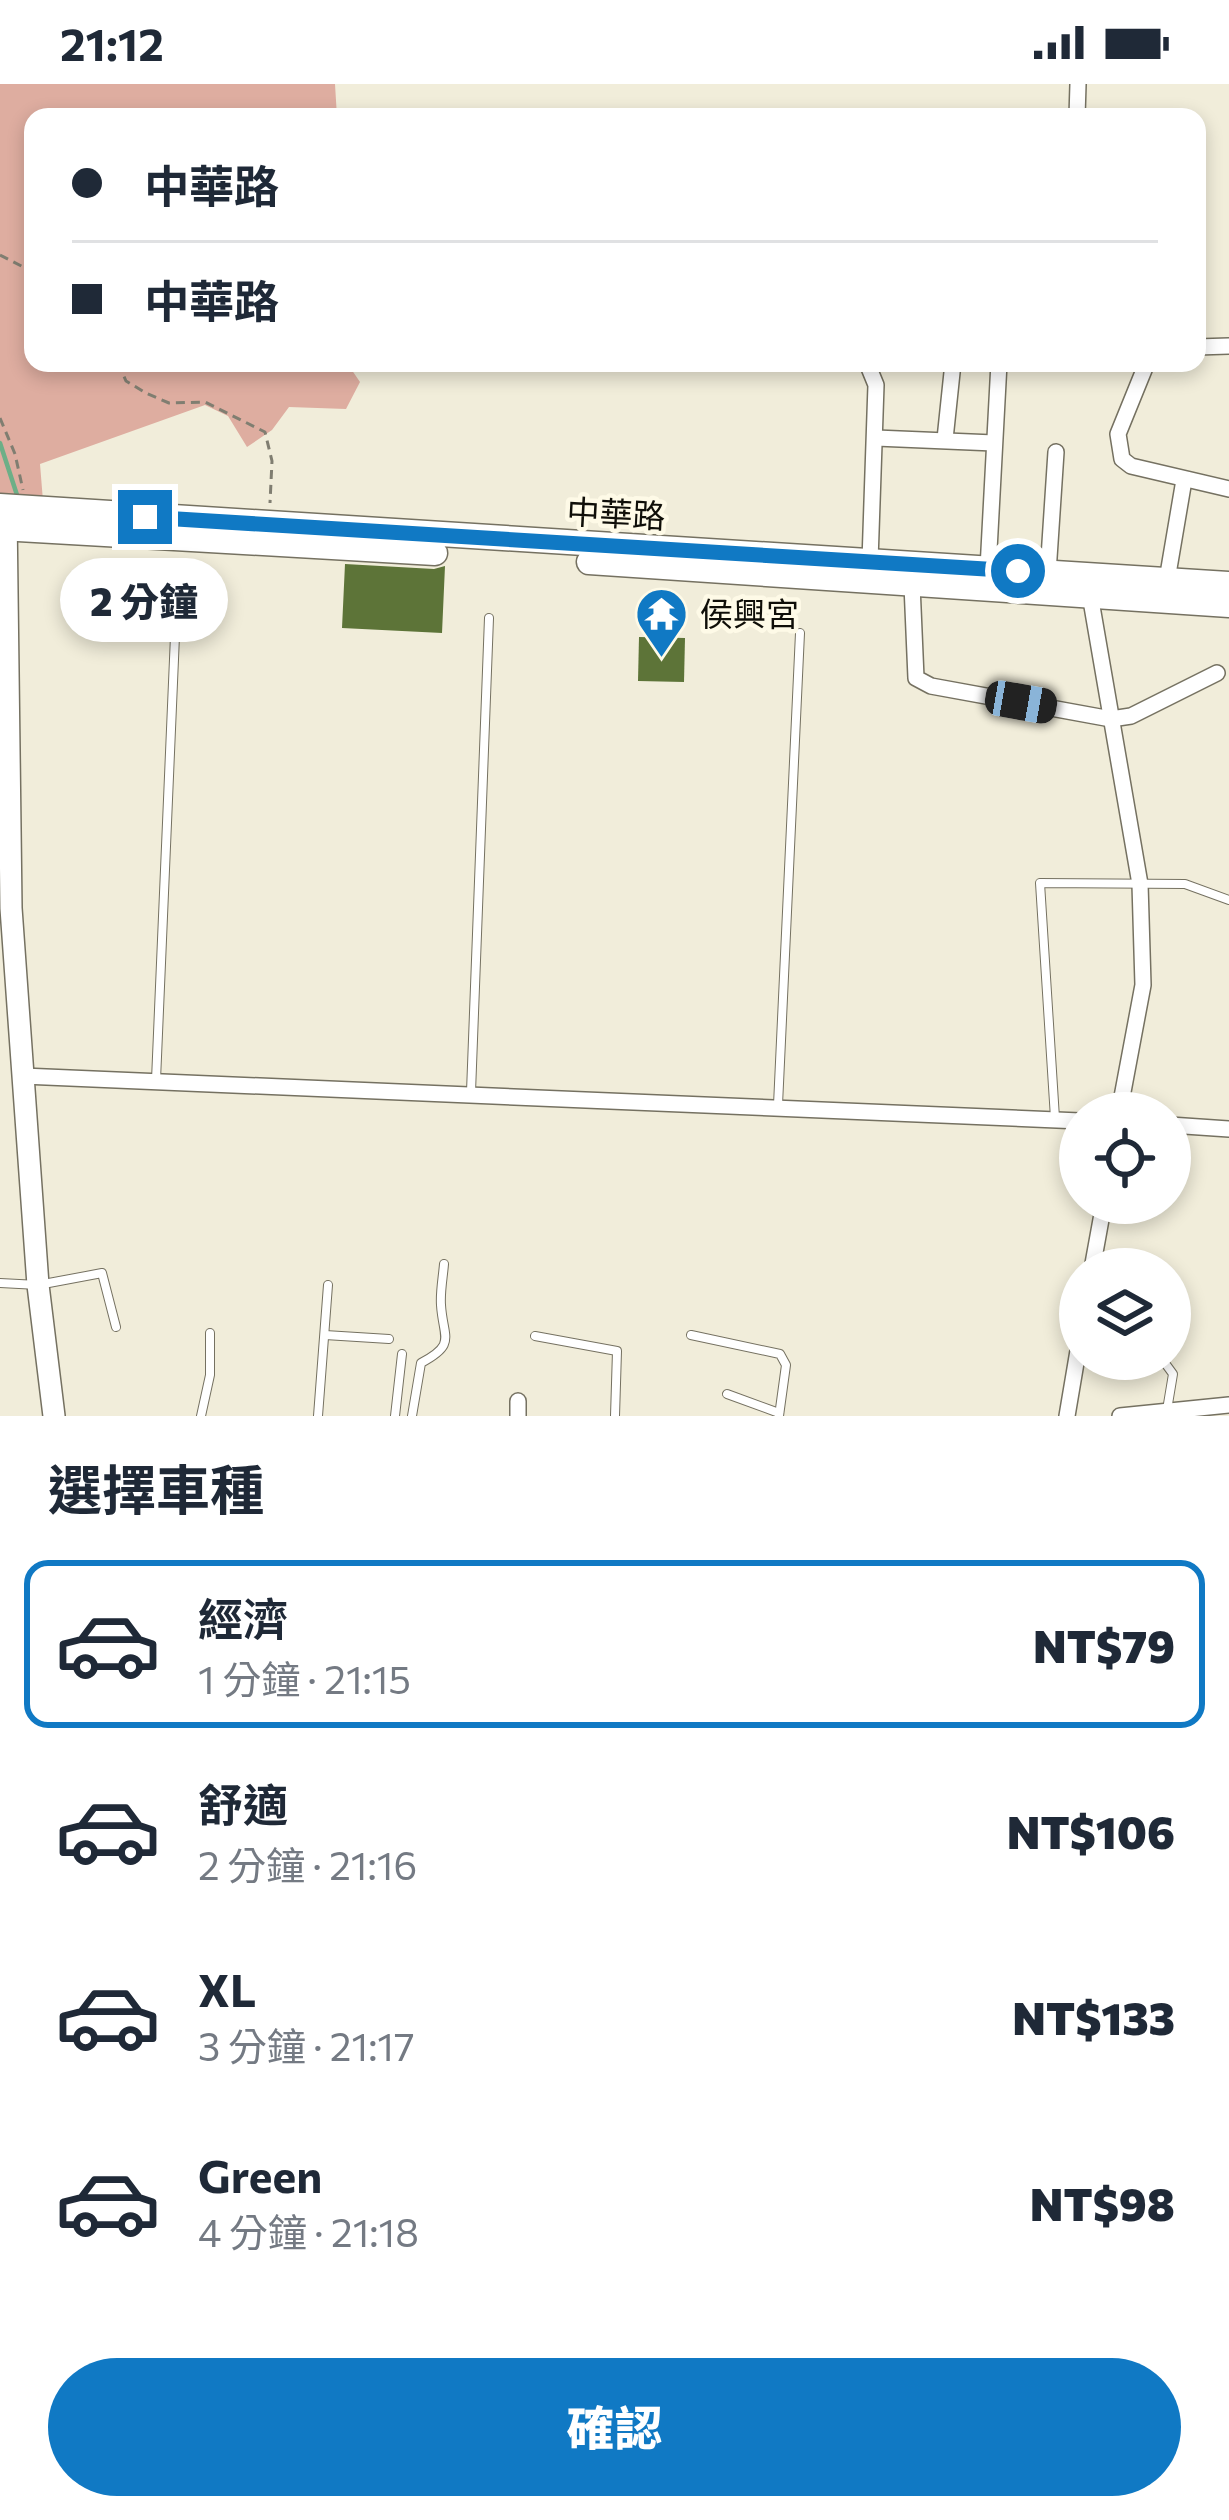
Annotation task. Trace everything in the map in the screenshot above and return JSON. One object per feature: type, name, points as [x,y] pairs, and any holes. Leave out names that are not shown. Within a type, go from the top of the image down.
[{"type":"main road","name":"中華路","points":[[6,516],[268,525],[1048,573],[1088,586],[1229,604]]},
{"type":"main road","name":"中華路","points":[[6,516],[912,585],[1088,586],[1167,580],[1229,584]]},
{"type":"street","points":[[870,561],[876,438],[876,385],[871,372]]},
{"type":"street","points":[[945,439],[952,372]]},
{"type":"street","points":[[988,569],[998,372]]},
{"type":"street","points":[[1143,372],[1118,434],[1117,449],[1131,466],[1229,489]]},
{"type":"street","points":[[876,438],[994,442]]},
{"type":"street","points":[[1048,573],[1056,452]]},
{"type":"street","points":[[1167,580],[1184,480]]},
{"type":"street","points":[[6,516],[11,908],[38,1286],[54,1416]]},
{"type":"street","points":[[912,585],[916,678],[931,686],[1111,718],[1130,716],[1217,674]]},
{"type":"street","points":[[1088,586],[1140,884],[1143,986],[1123,1092]]},
{"type":"street","points":[[23,1076],[1059,1119]]},
{"type":"street","points":[[1191,1126],[1229,1129]]},
{"type":"street","points":[[1067,1416],[1073,1380]]},
{"type":"street","points":[[1120,1416],[1229,1406]]},
{"type":"lane","points":[[156,1082],[177,589]]},
{"type":"lane","points":[[471,1092],[488,618]]},
{"type":"lane","points":[[778,1106],[800,633]]},
{"type":"lane","points":[[1054,1119],[1040,883],[1185,884],[1229,901]]},
{"type":"lane","points":[[412,1416],[421,1363],[441,1352],[447,1340],[440,1303],[444,1264]]},
{"type":"lane","points":[[0,1282],[38,1286],[102,1273],[116,1327]]},
{"type":"lane","points":[[318,1416],[328,1285]]},
{"type":"lane","points":[[201,1416],[210,1375],[210,1334]]},
{"type":"lane","points":[[325,1335],[389,1339]]},
{"type":"lane","points":[[691,1335],[780,1354],[786,1365],[779,1414],[728,1394]]},
{"type":"lane","points":[[535,1336],[617,1351],[616,1416]]},
{"type":"lane","points":[[395,1416],[402,1354]]},
{"type":"lane","points":[[1167,1411],[1172,1380]]},
{"type":"path","points":[[122,372],[126,381],[169,403],[205,402],[266,432],[272,460],[268,525]]},
{"type":"path","points":[[0,418],[20,468],[6,516]]},
{"type":"shaded area","points":[[0,84],[335,84],[336,108],[24,108],[24,372],[353,372],[360,382],[346,409],[289,407],[272,430],[247,447],[228,416],[205,405],[40,464],[43,501],[0,499]]},
{"type":"building","points":[[345,564],[445,566],[442,633],[342,628]]},
{"type":"building","name":"侯興宮","points":[[639,637],[685,638],[684,682],[638,681]]},
{"type":"waterway","points":[[0,443],[17,495]]},
{"type":"place","name":"侯興宮","points":[[661,660]]},
{"type":"route","points":[[145,517],[1018,571]]}]
